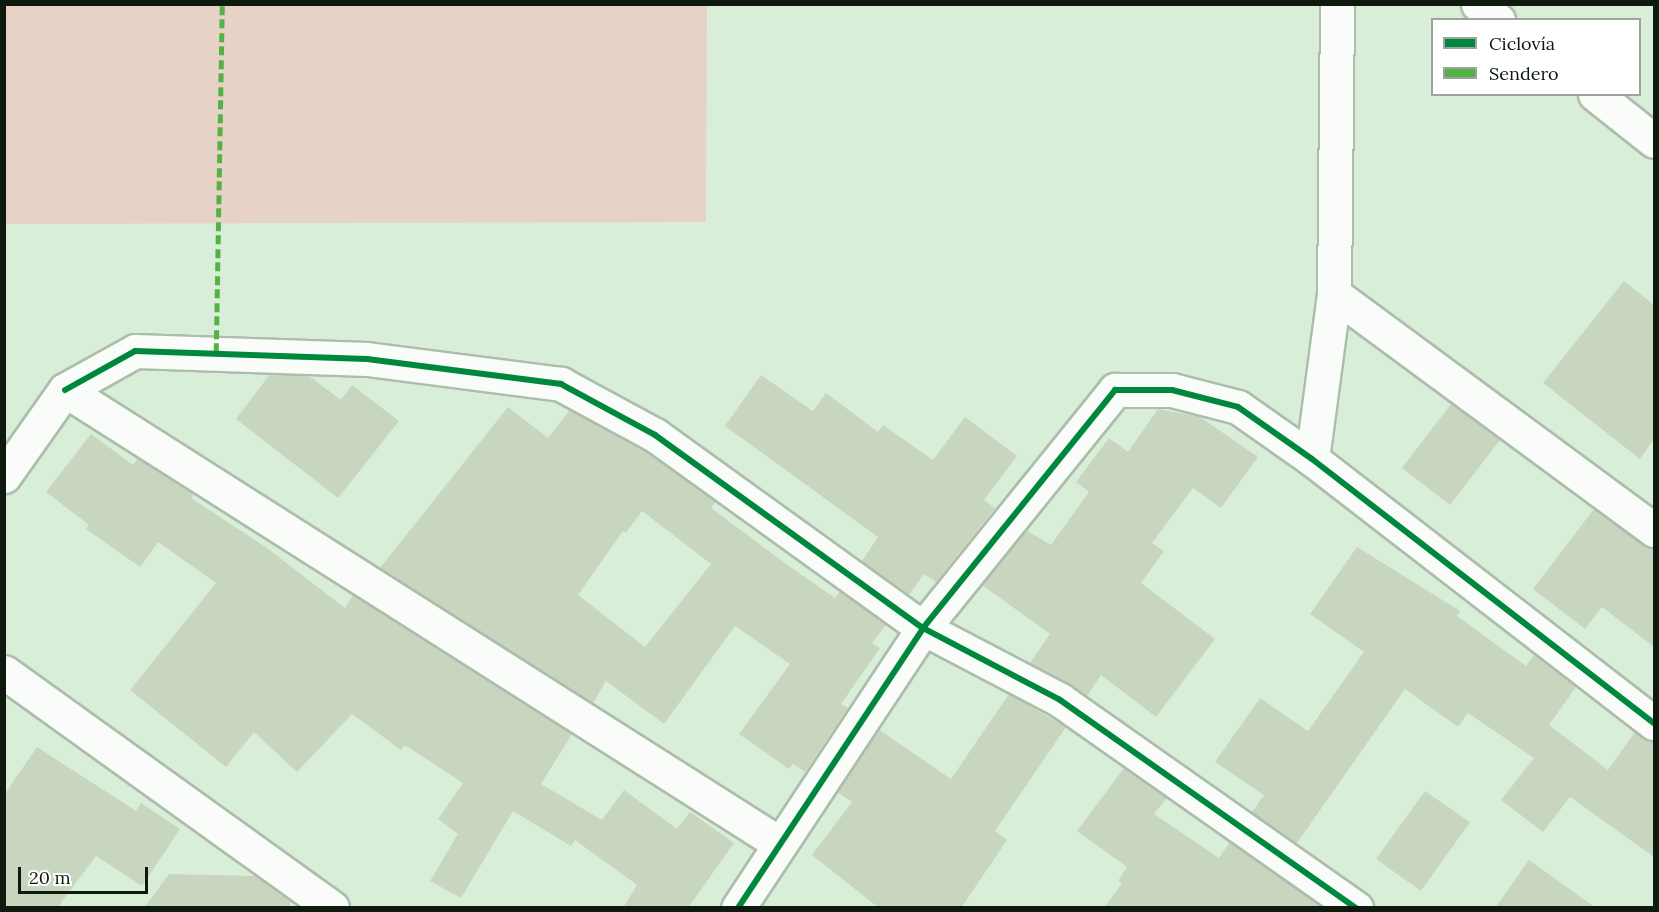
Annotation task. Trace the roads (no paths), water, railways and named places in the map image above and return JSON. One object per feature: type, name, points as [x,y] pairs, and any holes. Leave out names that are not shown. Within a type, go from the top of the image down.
[{"type":"street","points":[[1312,459],[1334,294],[1336,4]]},
{"type":"street","points":[[1478,4],[1496,18]]},
{"type":"street","points":[[1598,96],[1654,141]]},
{"type":"street","points":[[1334,294],[1654,530]]},
{"type":"street","points":[[4,476],[65,390],[135,351],[367,359],[561,384],[655,435],[923,628],[1060,700],[1356,908]]},
{"type":"street","points":[[65,390],[780,844]]},
{"type":"street","points":[[738,908],[923,628],[1115,390],[1172,390],[1238,407],[1312,459],[1654,723]]},
{"type":"street","points":[[4,672],[332,908]]}]
